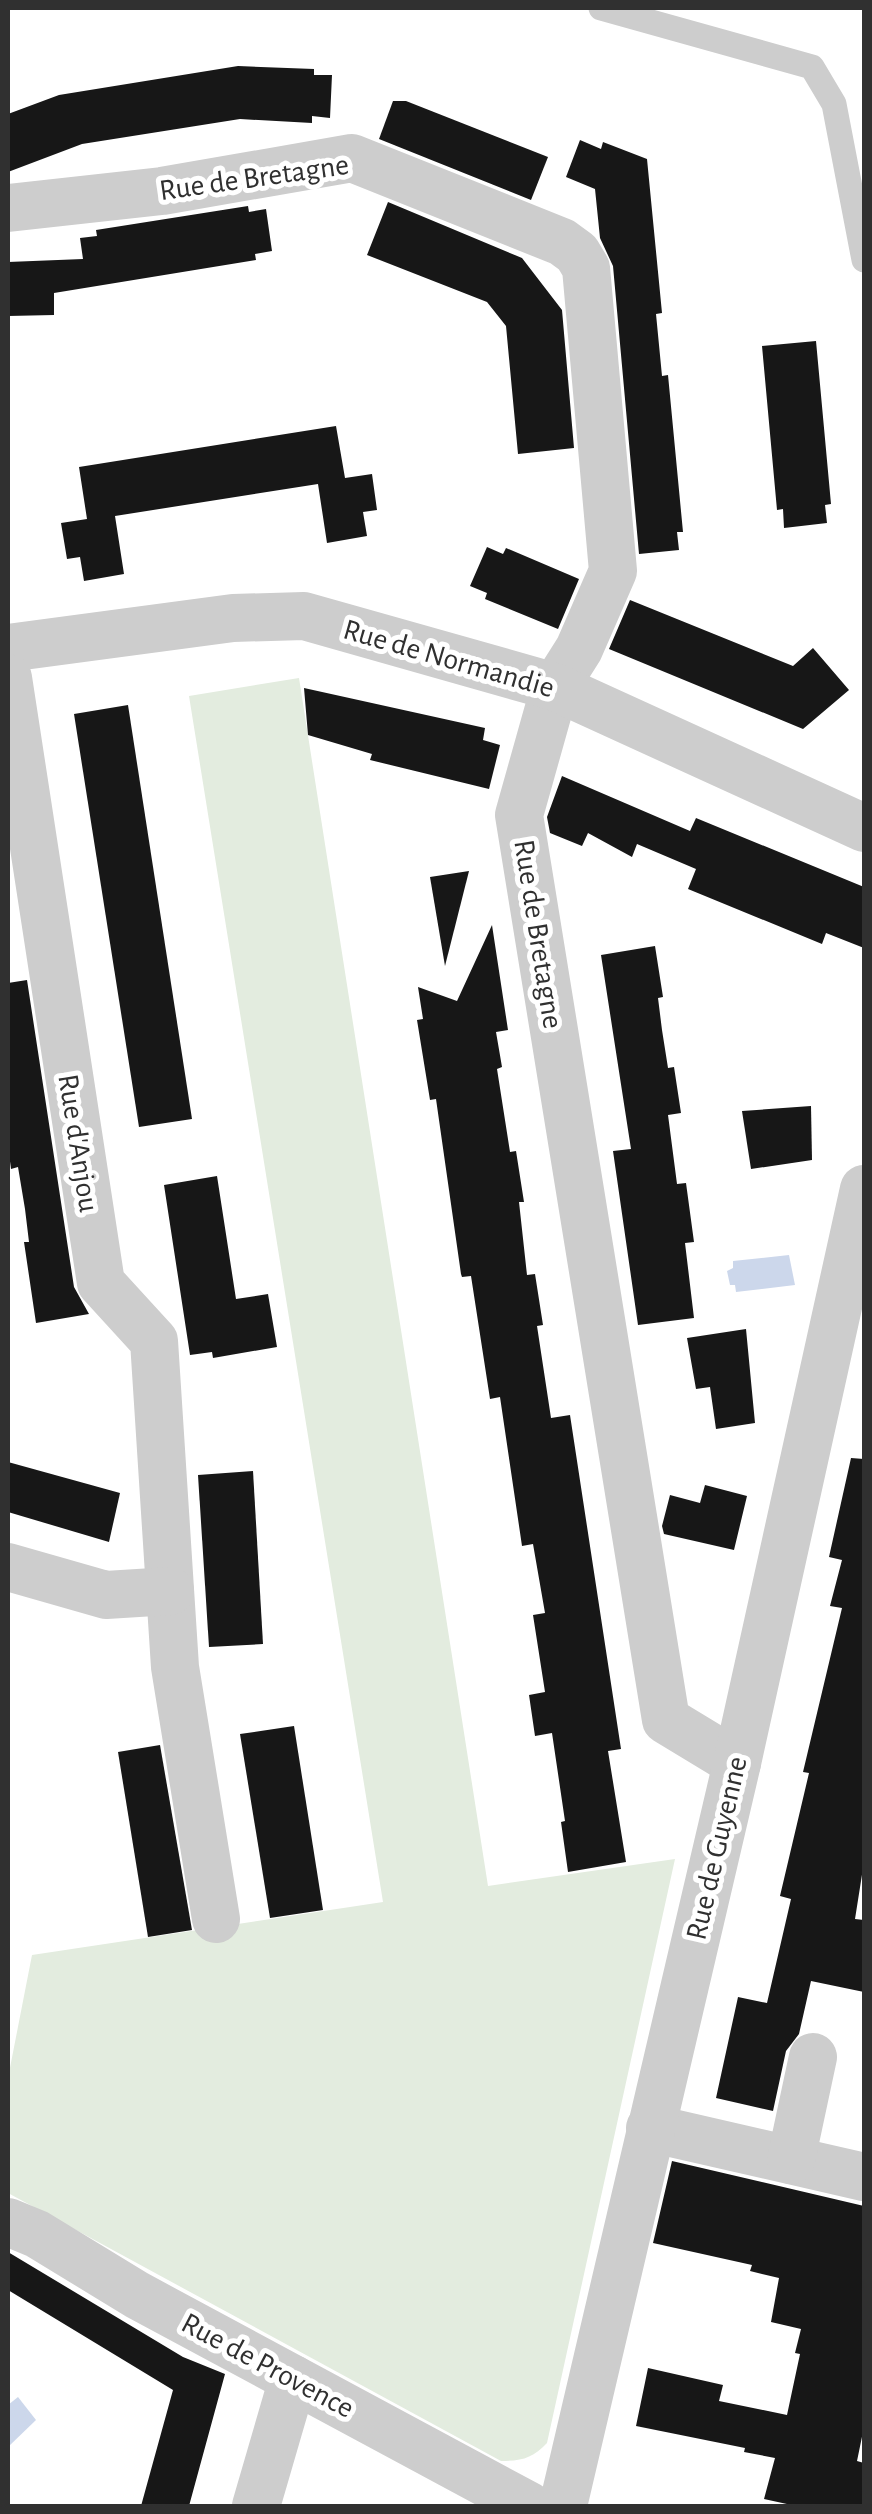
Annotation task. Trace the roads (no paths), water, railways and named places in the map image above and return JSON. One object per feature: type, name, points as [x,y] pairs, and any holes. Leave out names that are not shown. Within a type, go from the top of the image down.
[{"type":"street","name":"Rue de Bretagne","points":[[8,208],[162,191],[352,158],[562,242],[577,252],[586,268],[614,571],[579,649],[554,687],[519,816],[666,1720],[737,1763]]},
{"type":"street","name":"Rue de Normandie","points":[[8,648],[233,618],[304,616],[554,687],[864,828]]},
{"type":"street","name":"Rue d'Anjou","points":[[8,678],[101,1282],[154,1341],[175,1667],[216,1919]]},
{"type":"street","name":"Rue de Guyenne","points":[[564,2506],[737,1763],[864,1189]]},
{"type":"street","points":[[8,1567],[106,1595],[170,1591]]},
{"type":"street","points":[[791,2160],[813,2057]]},
{"type":"street","points":[[650,2128],[864,2177]]},
{"type":"street","name":"Rue de Provence","points":[[8,2222],[37,2234],[137,2295],[529,2506]]},
{"type":"street","points":[[256,2506],[293,2379]]},
{"type":"lane","points":[[601,8],[812,67],[834,104],[864,260]]},
{"type":"water","points":[[789,1255],[795,1285],[736,1292],[735,1285],[730,1285],[727,1271],[733,1268],[733,1261]]},
{"type":"water","points":[[18,2397],[36,2420],[8,2447],[8,2405]]}]
